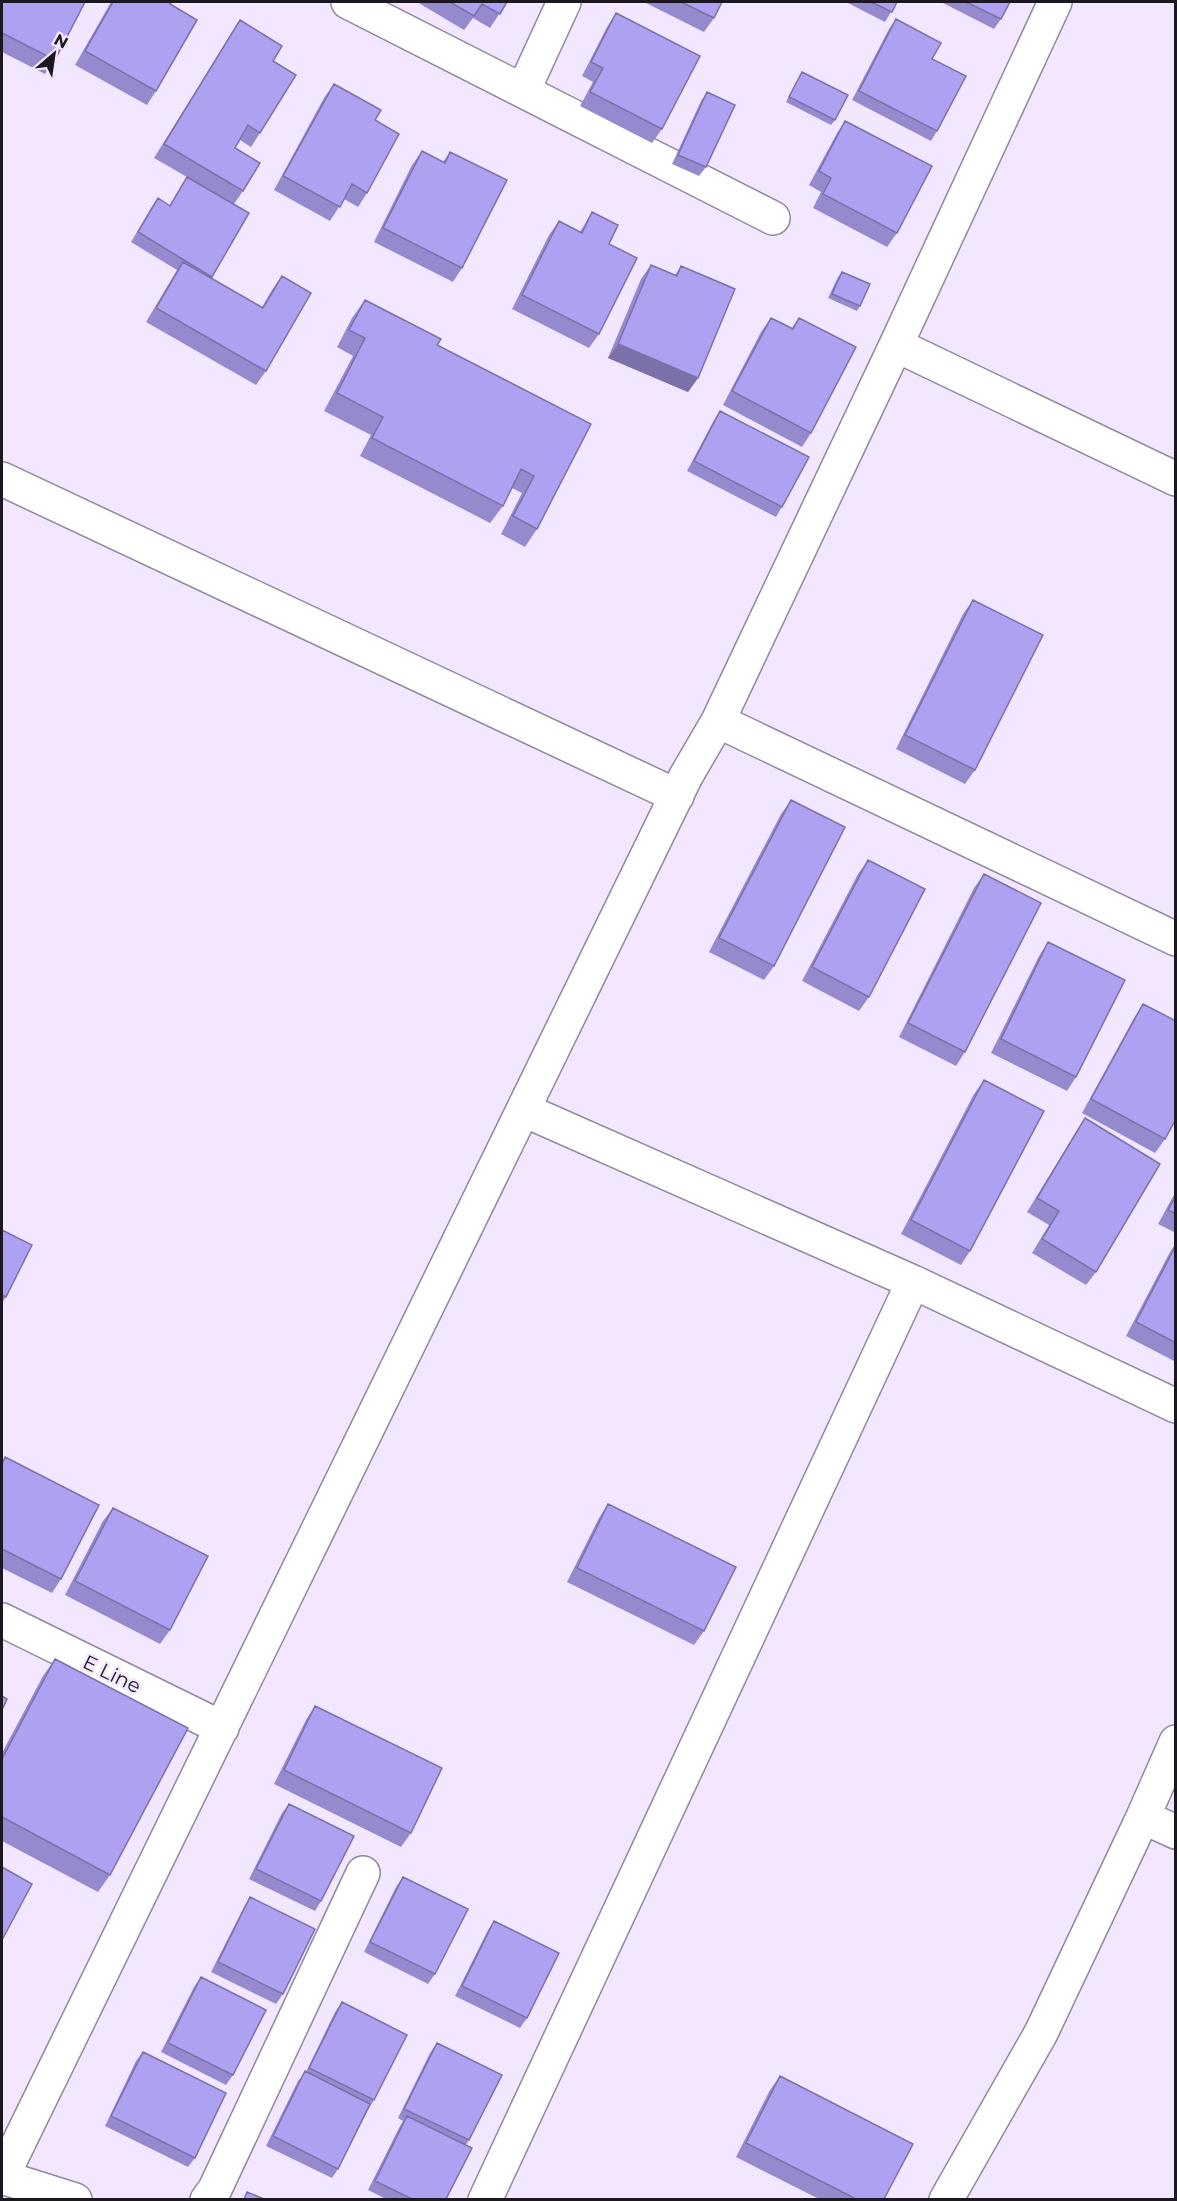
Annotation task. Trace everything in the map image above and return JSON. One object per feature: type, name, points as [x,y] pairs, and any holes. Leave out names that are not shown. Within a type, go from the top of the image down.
[{"type":"street","points":[[348,2],[773,218]]},
{"type":"street","points":[[523,91],[564,2]]},
{"type":"street","points":[[75,2199],[2,2177],[10,2138],[222,1728],[677,796],[718,721],[896,345],[1054,2]]},
{"type":"street","points":[[896,345],[1176,479]]},
{"type":"street","points":[[2,479],[677,796]]},
{"type":"street","points":[[718,721],[1176,939]]},
{"type":"street","points":[[524,1110],[913,1282],[1176,1406]]},
{"type":"street","points":[[485,2199],[913,1282]]},
{"type":"street","name":"E Line","points":[[2,1620],[222,1728]]},
{"type":"street","points":[[958,2195],[1041,2033],[1176,1742]]},
{"type":"street","points":[[1143,1817],[1176,1832]]},
{"type":"street","points":[[207,2199],[215,2189],[363,1873]]},
{"type":"building","points":[[2,2],[85,2],[55,60],[2,33]]},
{"type":"building","points":[[113,2],[172,2],[170,4],[197,20],[156,91],[85,51]]},
{"type":"building","points":[[450,2],[507,2],[500,14],[482,4],[474,16]]},
{"type":"building","points":[[681,2],[722,2],[714,18]]},
{"type":"building","points":[[871,2],[897,2],[892,12]]},
{"type":"building","points":[[966,2],[1010,2],[1001,19]]},
{"type":"building","points":[[616,13],[700,56],[662,129],[590,92],[603,68],[591,62]]},
{"type":"building","points":[[896,19],[941,43],[932,59],[966,76],[937,131],[859,91]]},
{"type":"building","points":[[240,20],[282,46],[273,61],[296,75],[260,133],[248,125],[235,148],[260,163],[243,191],[164,144]]},
{"type":"building","points":[[802,72],[848,95],[835,120],[789,97]]},
{"type":"building","points":[[334,84],[381,110],[375,120],[399,134],[367,193],[352,184],[340,207],[283,176]]},
{"type":"building","points":[[707,92],[735,105],[706,167],[678,155]]},
{"type":"building","points":[[845,121],[932,166],[897,233],[823,194],[831,178],[819,171]]},
{"type":"building","points":[[422,151],[445,163],[450,152],[507,180],[462,268],[383,228]]},
{"type":"building","points":[[187,177],[249,213],[212,277],[138,232],[158,198],[170,206]]},
{"type":"building","points":[[592,212],[618,225],[609,244],[637,258],[599,334],[522,295],[559,221],[582,233]]},
{"type":"building","points":[[183,262],[263,308],[282,276],[311,293],[266,371],[156,308]]},
{"type":"building","points":[[651,265],[677,276],[681,266],[735,289],[698,378],[618,344]]},
{"type":"building","points":[[842,272],[870,284],[860,306],[832,294]]},
{"type":"building","points":[[365,300],[441,339],[437,345],[591,424],[537,529],[513,516],[534,476],[521,469],[503,506],[372,438],[383,417],[337,393],[365,338],[349,330]]},
{"type":"building","points":[[771,318],[793,329],[799,318],[856,347],[811,433],[732,391]]},
{"type":"building","points":[[720,411],[809,457],[782,507],[694,461]]},
{"type":"building","points":[[973,600],[1043,635],[975,770],[905,735]]},
{"type":"building","points":[[791,800],[845,827],[774,966],[719,938]]},
{"type":"building","points":[[868,860],[925,889],[869,997],[812,967]]},
{"type":"building","points":[[984,874],[1041,903],[965,1052],[908,1023]]},
{"type":"building","points":[[1048,942],[1125,980],[1076,1077],[1001,1039]]},
{"type":"building","points":[[1143,1004],[1176,1021],[1176,1119],[1165,1139],[1091,1099]]},
{"type":"building","points":[[984,1080],[1044,1111],[970,1251],[911,1220]]},
{"type":"building","points":[[1085,1118],[1160,1164],[1096,1272],[1042,1239],[1059,1211],[1037,1198]]},
{"type":"building","points":[[1176,1196],[1176,1214],[1168,1210]]},
{"type":"building","points":[[2,1230],[32,1245],[6,1297],[2,1295]]},
{"type":"building","points":[[1176,1245],[1176,1343],[1136,1322]]},
{"type":"building","points":[[5,1457],[99,1505],[61,1579],[2,1549],[2,1464]]},
{"type":"building","points":[[608,1504],[736,1567],[704,1631],[577,1568]]},
{"type":"building","points":[[113,1508],[208,1556],[170,1630],[75,1581]]},
{"type":"building","points":[[55,1659],[188,1728],[110,1875],[2,1817],[2,1759]]},
{"type":"building","points":[[2,1696],[7,1699],[2,1710]]},
{"type":"building","points":[[315,1706],[442,1768],[411,1833],[284,1770]]},
{"type":"building","points":[[289,1804],[354,1836],[321,1901],[256,1869]]},
{"type":"building","points":[[2,1867],[32,1884],[2,1940]]},
{"type":"building","points":[[403,1877],[468,1909],[435,1974],[370,1942]]},
{"type":"building","points":[[250,1897],[315,1929],[283,1994],[218,1962]]},
{"type":"building","points":[[494,1921],[559,1953],[527,2018],[462,1986]]},
{"type":"building","points":[[201,1977],[266,2010],[233,2075],[168,2043]]},
{"type":"building","points":[[342,2002],[407,2035],[374,2100],[309,2068]]},
{"type":"building","points":[[437,2043],[502,2075],[469,2140],[404,2109]]},
{"type":"building","points":[[143,2052],[226,2093],[195,2158],[111,2116]]},
{"type":"building","points":[[305,2071],[370,2104],[338,2169],[273,2136]]},
{"type":"building","points":[[780,2076],[913,2144],[884,2199],[856,2199],[746,2143]]},
{"type":"building","points":[[407,2116],[472,2148],[446,2199],[412,2199],[375,2181]]},
{"type":"building","points":[[247,2192],[264,2199],[244,2199]]}]
